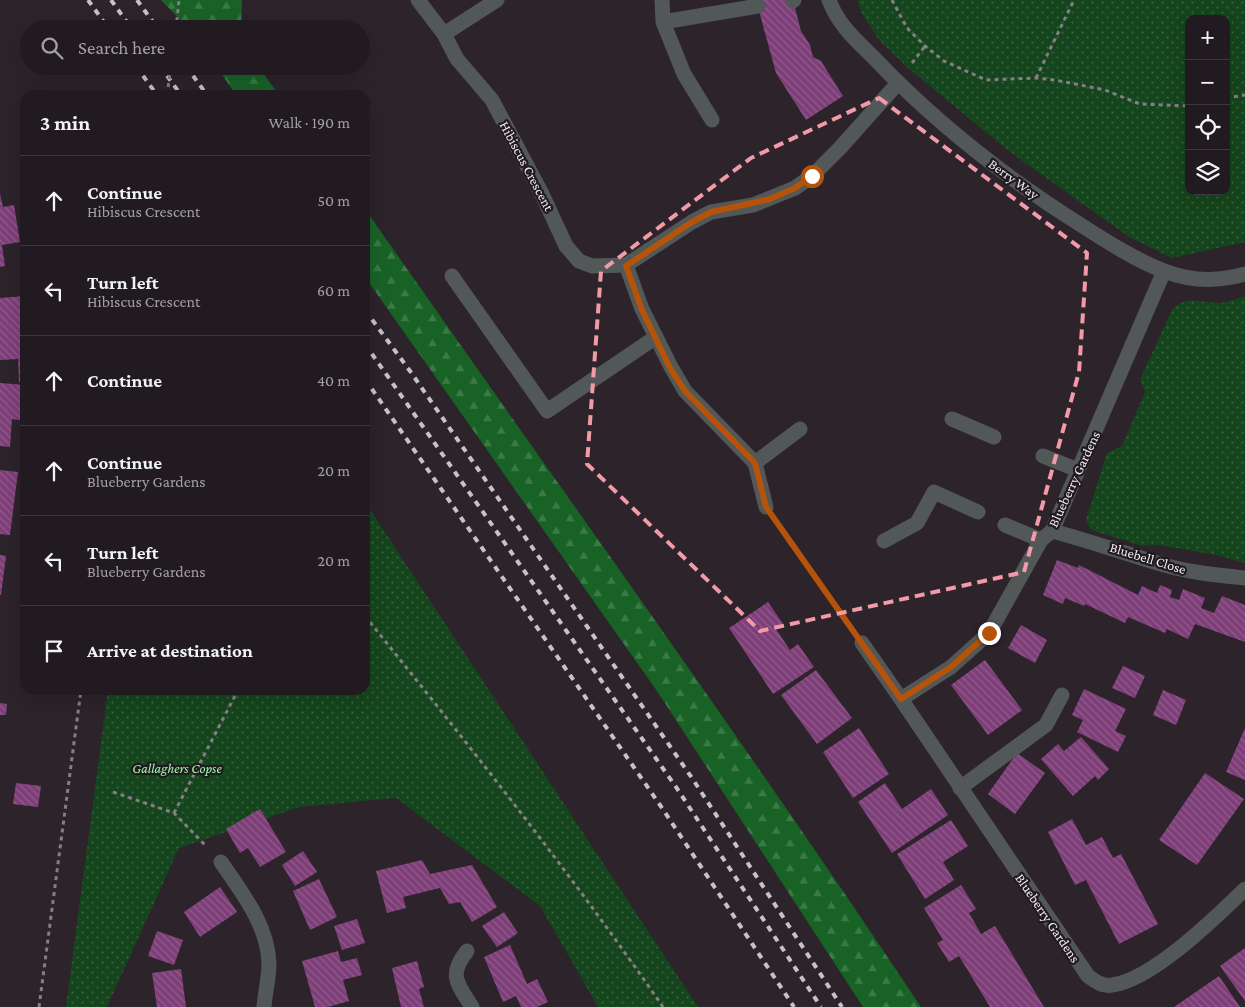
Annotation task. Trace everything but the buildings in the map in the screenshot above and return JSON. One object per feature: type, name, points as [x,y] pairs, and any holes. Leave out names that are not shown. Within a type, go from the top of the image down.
[{"type":"street","name":"Hibiscus Crescent","points":[[418,0],[444,34],[457,59],[492,100],[541,192],[566,246],[578,261],[592,266],[626,266]]},
{"type":"street","points":[[444,34],[497,0]]},
{"type":"street","points":[[662,0],[664,22],[684,74],[712,120]]},
{"type":"street","name":"Berry Way","points":[[829,0],[839,22],[898,83],[986,158],[1056,210],[1107,242],[1164,271],[1194,279],[1221,280],[1245,274]]},
{"type":"street","points":[[664,22],[758,6]]},
{"type":"street","points":[[766,507],[755,463],[685,391],[670,368],[642,310],[626,266],[692,222],[711,212],[753,205],[795,188],[812,176],[840,148],[898,83]]},
{"type":"street","name":"Blueberry Gardens","points":[[901,699],[951,667],[989,633],[1046,536],[1078,470],[1164,271]]},
{"type":"street","points":[[452,276],[548,411],[656,337]]},
{"type":"street","points":[[952,419],[994,437]]},
{"type":"street","points":[[755,463],[800,429]]},
{"type":"street","points":[[1043,456],[1078,470]]},
{"type":"street","points":[[884,541],[917,524],[934,492],[978,512]]},
{"type":"street","name":"Bluebell Close","points":[[1005,525],[1046,536],[1095,542],[1154,562],[1189,571],[1245,578]]},
{"type":"street","name":"Blueberry Gardens","points":[[862,643],[1088,976],[1098,983],[1110,986],[1144,972],[1185,945],[1245,889]]},
{"type":"street","points":[[960,788],[1046,725],[1062,695]]},
{"type":"street","points":[[221,862],[252,907],[264,937],[269,964],[264,1007]]},
{"type":"street","points":[[467,950],[456,965],[455,976],[472,1007]]},
{"type":"path","points":[[177,20],[179,0]]},
{"type":"path","points":[[892,0],[907,28],[944,61],[986,80],[1036,78],[1105,90],[1140,104],[1185,106]]},
{"type":"path","points":[[1036,78],[1074,0]]},
{"type":"path","points":[[168,90],[170,75]]},
{"type":"path","points":[[1230,97],[1245,95]]},
{"type":"path","points":[[766,507],[862,643]]},
{"type":"path","points":[[370,622],[479,758],[592,906],[663,1007]]},
{"type":"path","points":[[39,1007],[79,695]]},
{"type":"path","points":[[174,813],[235,695]]},
{"type":"path","points":[[113,792],[174,813],[221,862]]},
{"type":"highlighted area","points":[[879,98],[1087,253],[1079,372],[1024,572],[760,631],[587,464],[601,271],[751,158]]},
{"type":"green space","points":[[161,0],[242,0],[241,20],[180,20]]},
{"type":"green space","points":[[858,0],[1245,0],[1245,242],[1172,258],[1129,237],[1006,149],[908,68],[879,40],[861,12]]},
{"type":"green space","points":[[222,75],[265,75],[275,90],[233,90]]},
{"type":"green space","points":[[370,216],[715,706],[921,1007],[863,1007],[657,691],[370,284]]},
{"type":"green space","points":[[1245,296],[1245,563],[1217,555],[1158,545],[1143,546],[1091,530],[1086,520],[1107,453],[1122,446],[1145,392],[1140,379],[1172,310],[1177,305],[1188,301],[1221,303]]},
{"type":"green space","name":"Gallaghers Copse","points":[[370,510],[698,1007],[598,1007],[540,906],[396,798],[299,807],[179,848],[107,1007],[66,1007],[107,695],[370,695]]},
{"type":"railway","points":[[88,0],[102,20]]},
{"type":"railway","points":[[111,0],[125,20]]},
{"type":"railway","points":[[137,0],[151,20]]},
{"type":"railway","points":[[143,75],[153,90]]},
{"type":"railway","points":[[167,75],[177,90]]},
{"type":"railway","points":[[193,75],[203,90]]},
{"type":"railway","points":[[370,317],[410,371],[692,778],[842,1007]]},
{"type":"railway","points":[[370,351],[676,787],[821,1007]]},
{"type":"railway","points":[[370,386],[660,805],[794,1007]]},
{"type":"route","points":[[812,176],[795,188],[770,199],[753,205],[711,212],[692,222],[626,266],[642,310],[670,368],[685,391],[755,463],[766,507],[901,699],[951,667],[989,633]]}]
